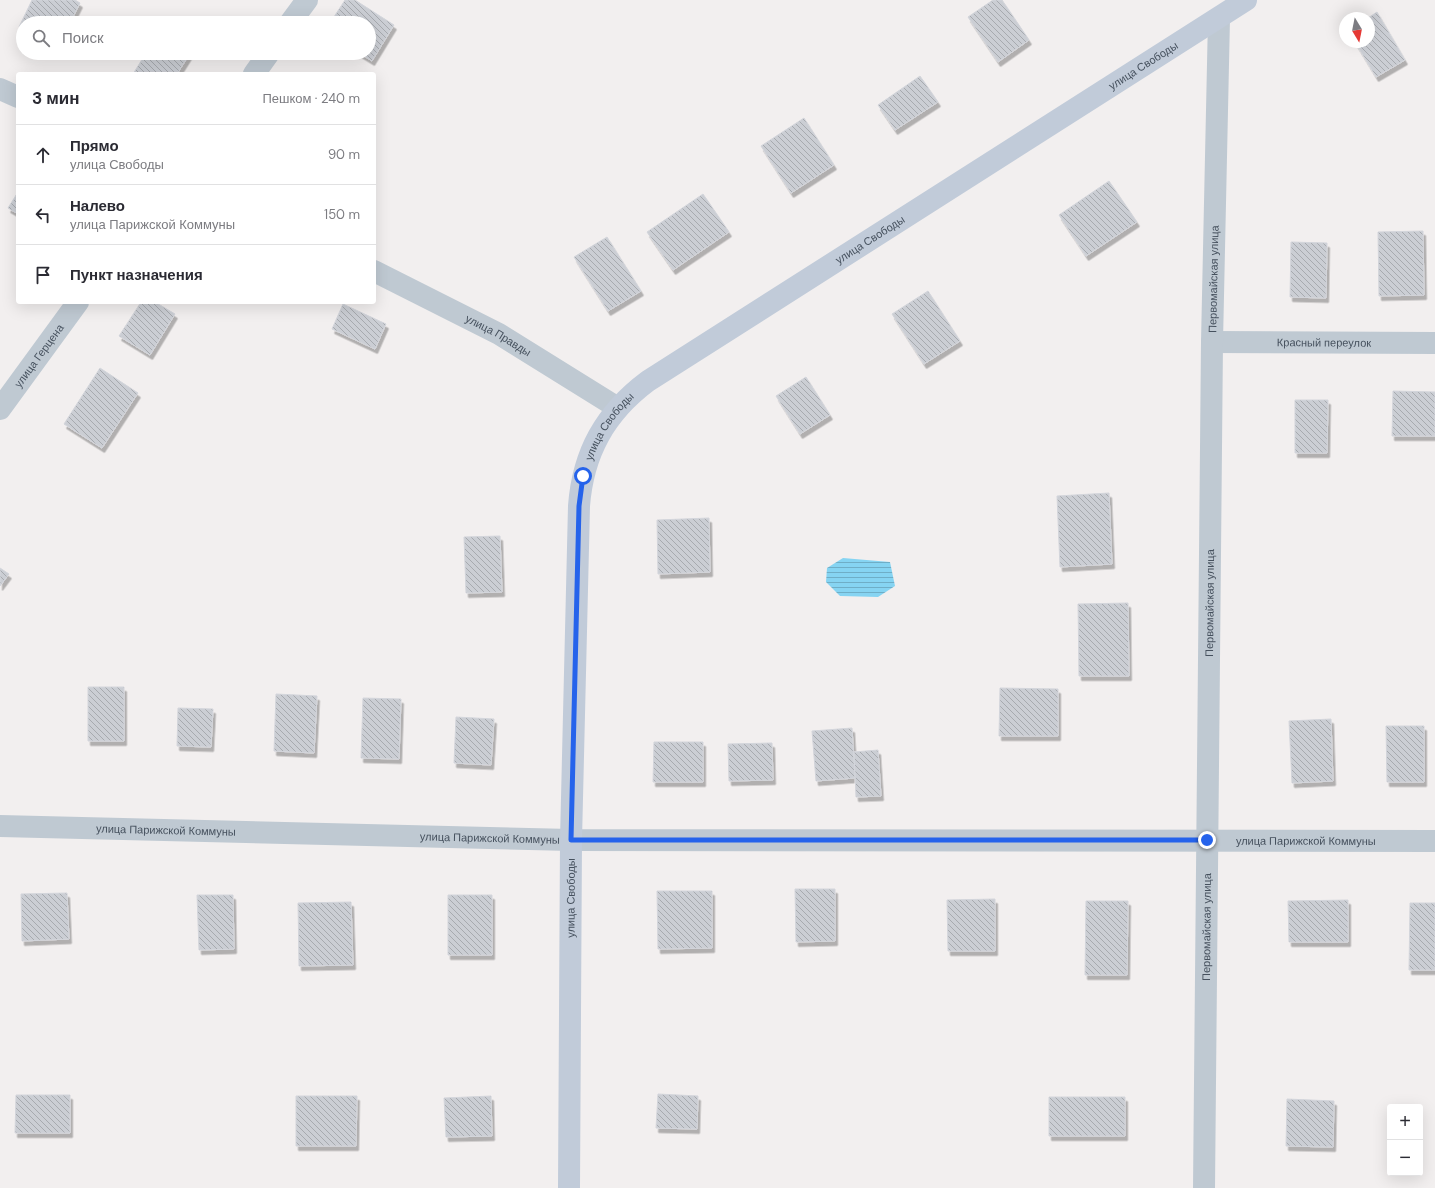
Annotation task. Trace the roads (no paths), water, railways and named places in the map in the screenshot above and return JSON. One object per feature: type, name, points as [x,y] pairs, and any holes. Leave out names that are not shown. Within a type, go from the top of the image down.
[{"type":"main road","name":"улица Свободы","points":[[569,1188],[571,840],[580,490],[587,461],[600,433],[618,408],[637,389],[648,381],[1246,0]]},
{"type":"street","points":[[295,16],[307,0]]},
{"type":"street","name":"Первомайская улица","points":[[1204,1188],[1212,342],[1219,18]]},
{"type":"street","points":[[255,72],[264,60]]},
{"type":"street","points":[[0,89],[16,96]]},
{"type":"street","name":"улица Правды","points":[[376,272],[499,334],[618,408]]},
{"type":"street","name":"улица Герцена","points":[[0,409],[77,304]]},
{"type":"street","name":"Красный переулок","points":[[1212,342],[1435,343]]},
{"type":"street","name":"улица Парижской Коммуны","points":[[0,826],[571,840],[1435,841]]},
{"type":"water","points":[[843,558],[890,562],[895,586],[878,597],[840,596],[826,582],[827,568]]}]
